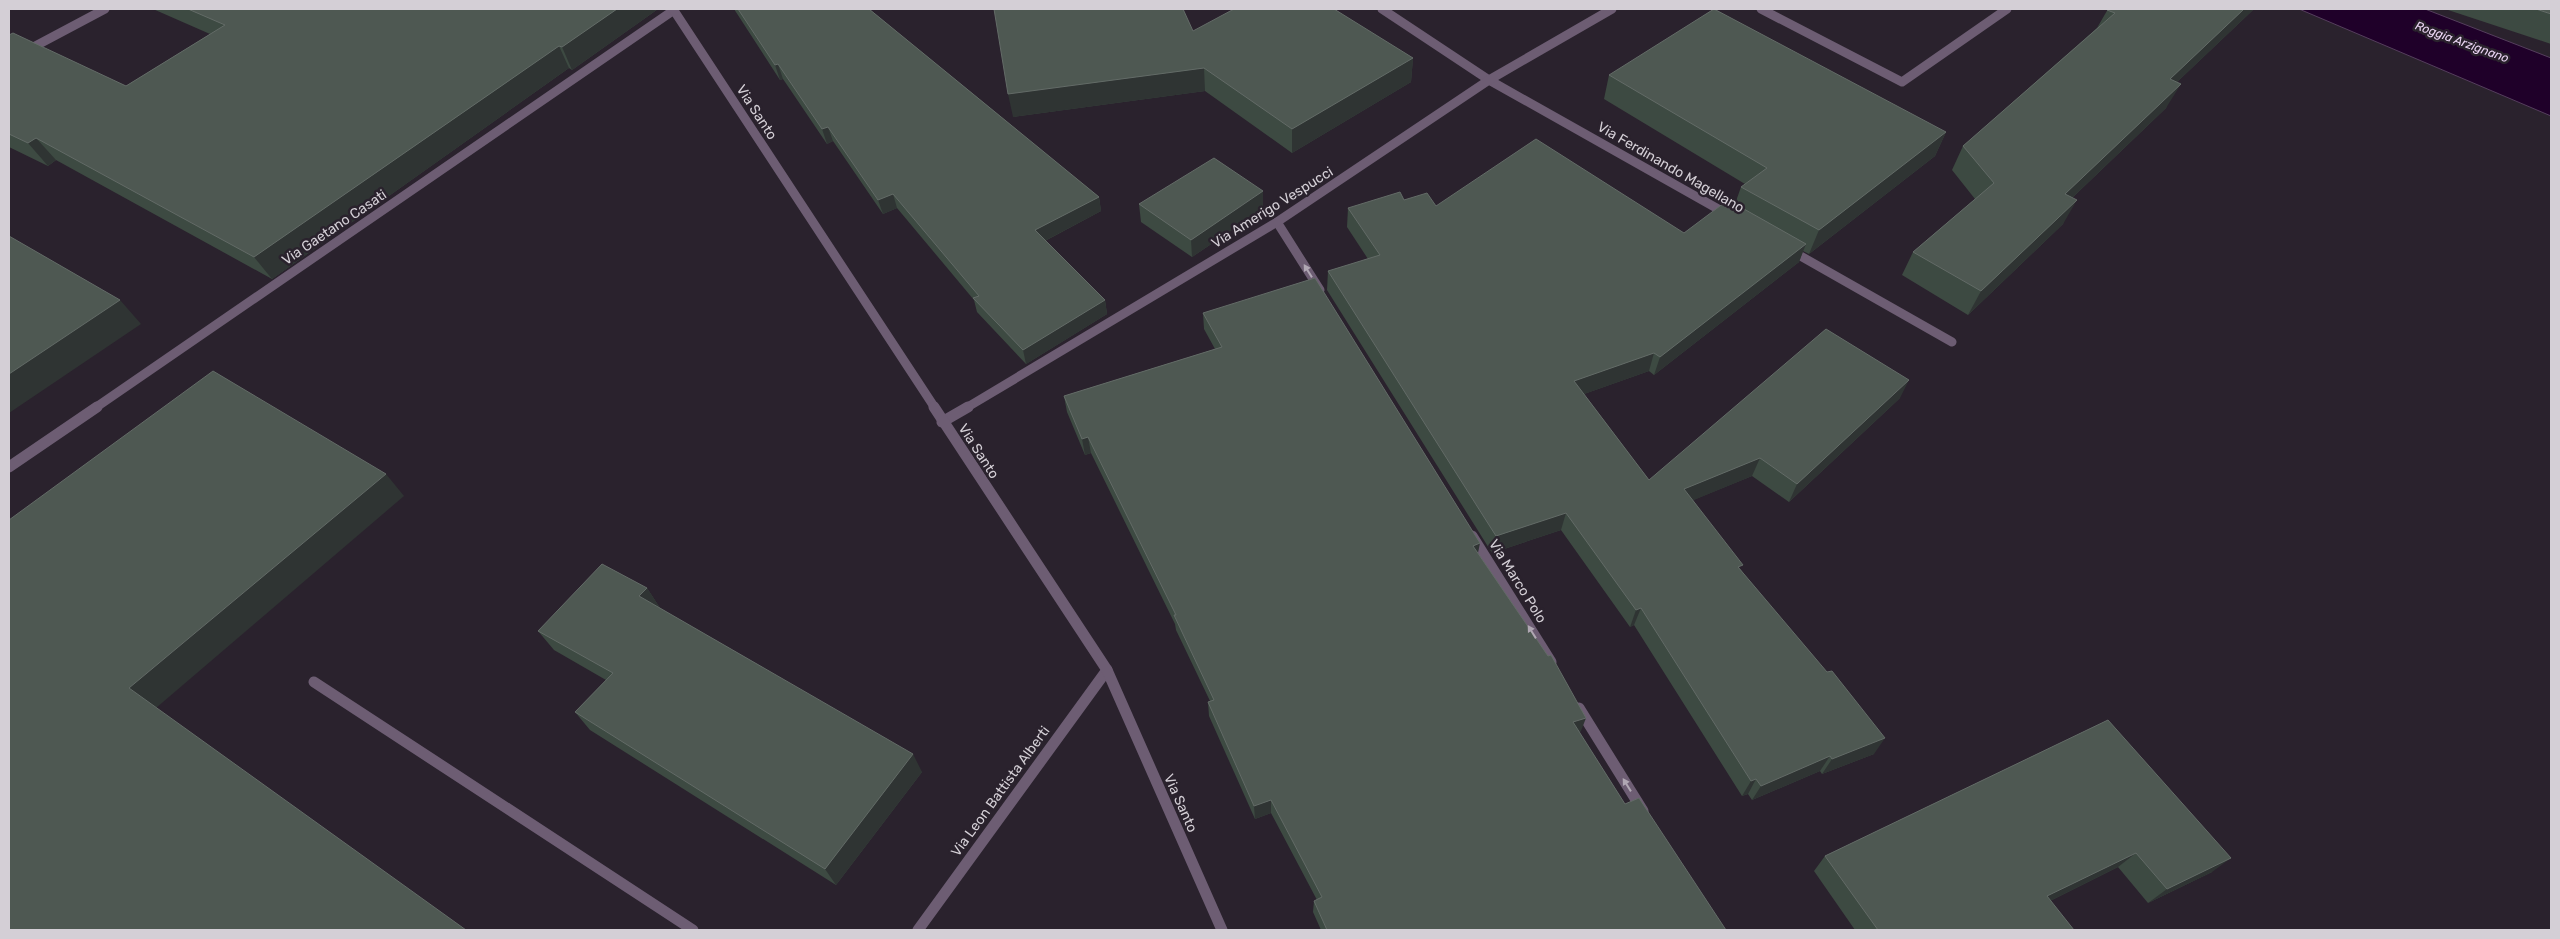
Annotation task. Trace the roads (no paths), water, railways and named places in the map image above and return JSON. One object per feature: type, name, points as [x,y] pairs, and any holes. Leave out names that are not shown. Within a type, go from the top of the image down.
[{"type":"street","points":[[9,60],[105,9]]},
{"type":"street","name":"Via Santo","points":[[674,9],[942,422],[1107,670],[1222,930]]},
{"type":"street","name":"Via Gaetano Casati","points":[[9,466],[674,9]]},
{"type":"street","name":"Via Ferdinando Magellano","points":[[1382,9],[1489,80],[1738,220]]},
{"type":"street","name":"Via Amerigo Vespucci","points":[[942,422],[1277,222],[1489,80],[1612,9]]},
{"type":"street","points":[[1761,9],[1902,82],[2006,9]]},
{"type":"street","points":[[1277,222],[1324,298]]},
{"type":"street","points":[[1781,244],[1952,342]]},
{"type":"street","name":"Via Marco Polo","points":[[1466,525],[1555,669]]},
{"type":"street","name":"Via Leon Battista Alberti","points":[[918,930],[1107,670]]},
{"type":"street","points":[[314,682],[693,930]]},
{"type":"street","points":[[1571,694],[1649,821]]},
{"type":"water","name":"Roggia Arzignano","points":[[2299,9],[2425,9],[2551,58],[2551,116]]}]
